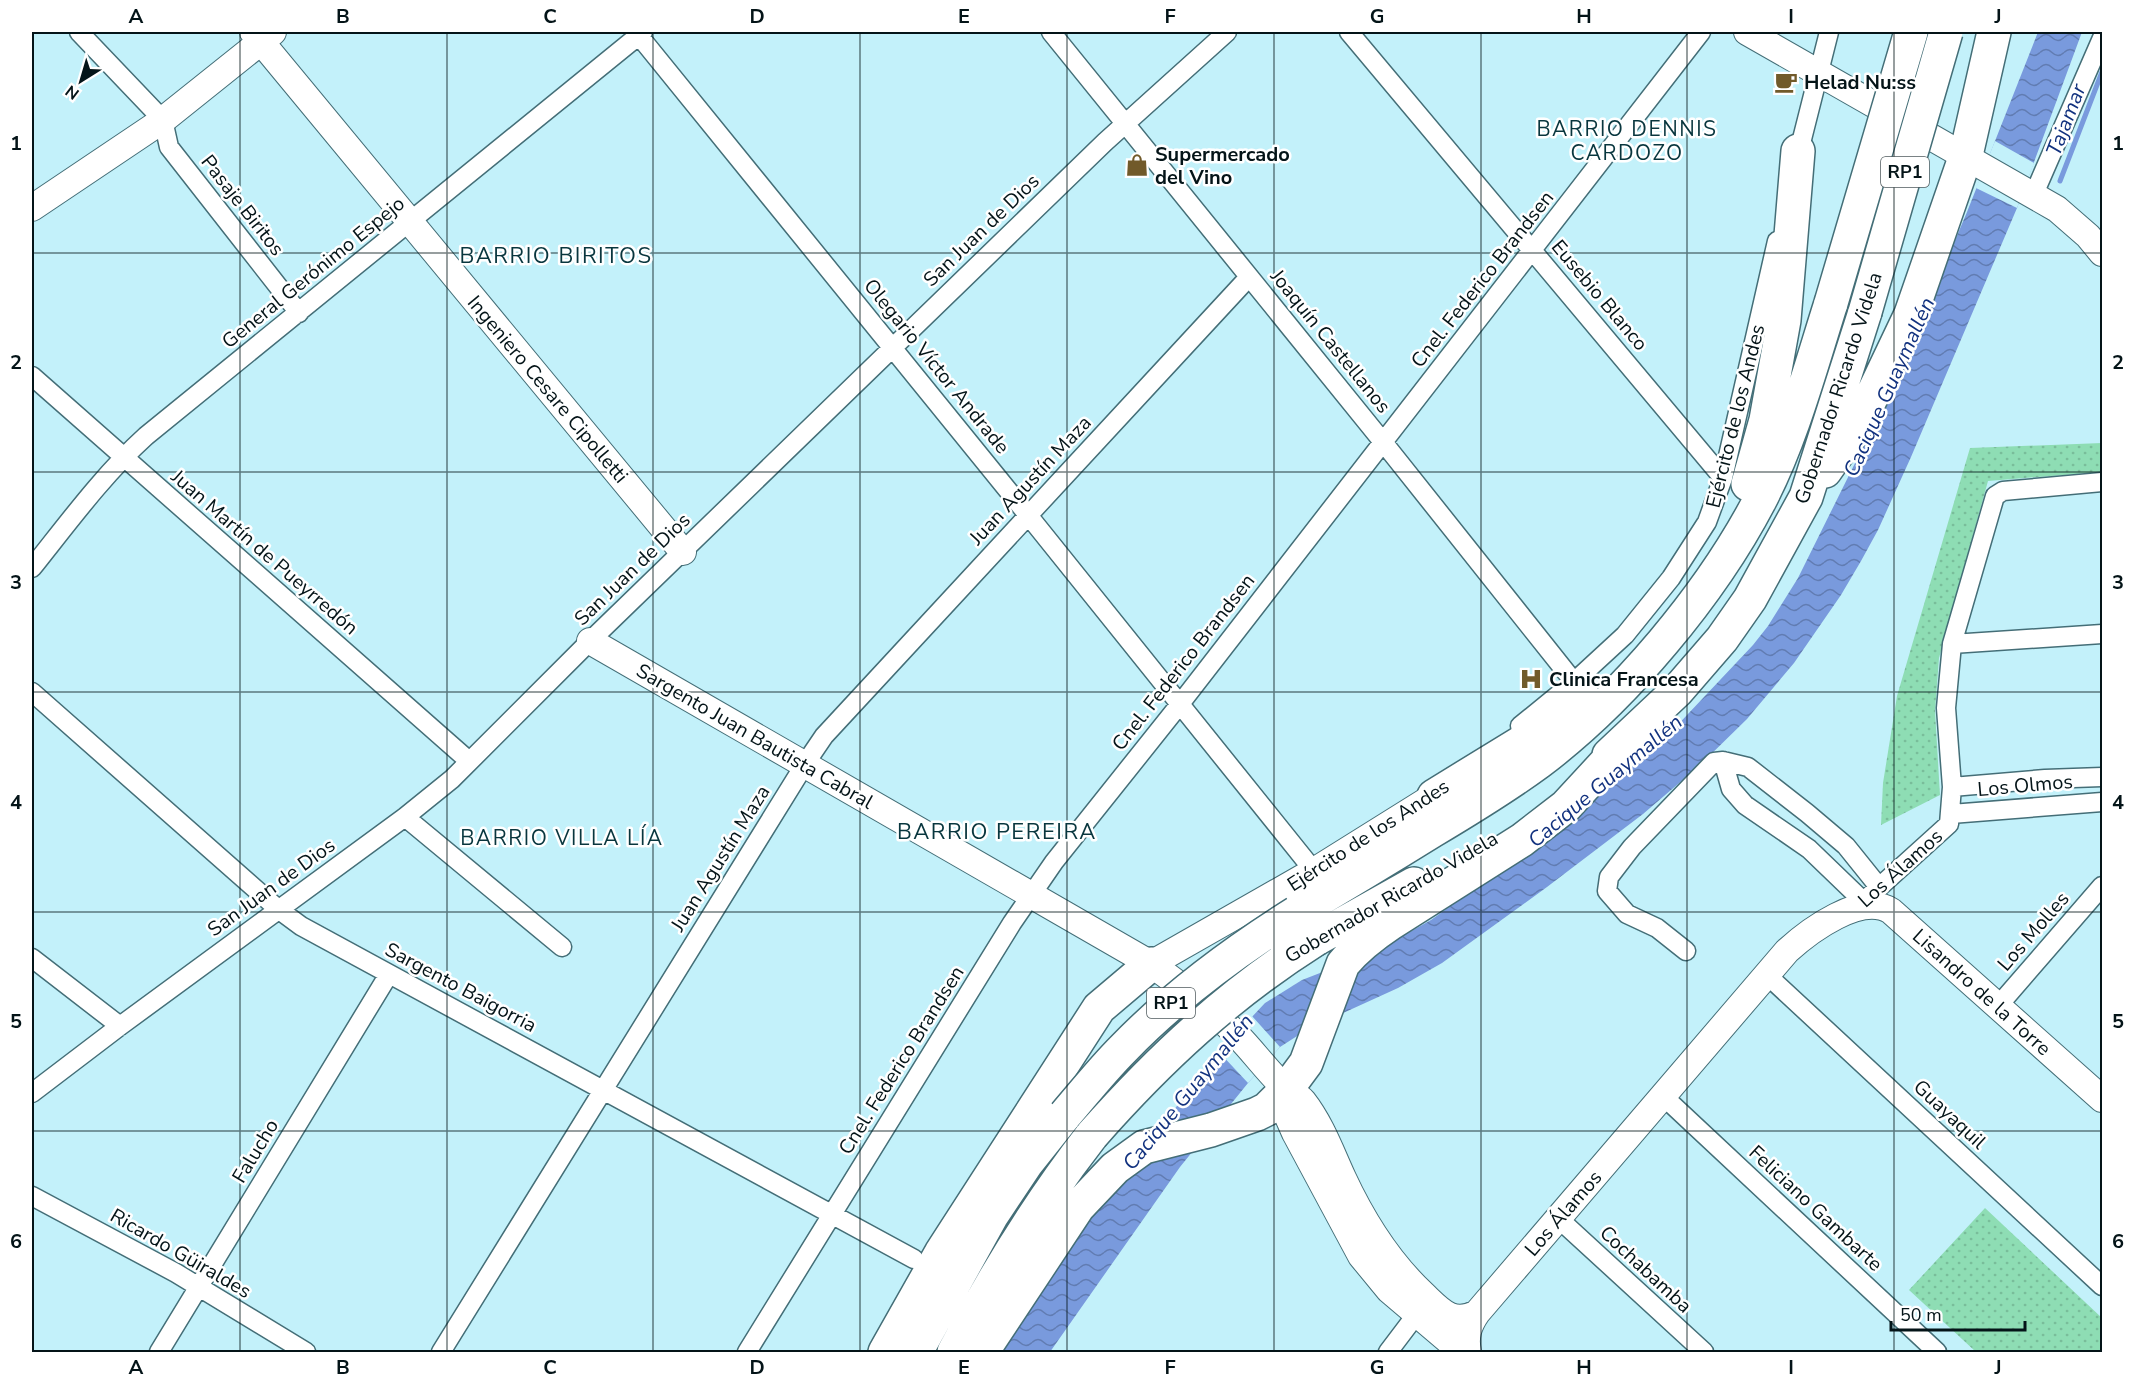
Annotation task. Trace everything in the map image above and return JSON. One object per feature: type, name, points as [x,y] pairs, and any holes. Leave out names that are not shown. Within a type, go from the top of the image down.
[{"type":"highway","name":"Gobernador Ricardo Videla","points":[[916,1353],[992,1215],[1026,1164],[1065,1115],[1124,1048],[1173,1002],[1232,955],[1296,913],[1501,789],[1541,760],[1598,710],[1677,625],[1706,587],[1760,500],[1791,428],[1831,303],[1911,32]]},
{"type":"highway","name":"Gobernador Ricardo Videla","points":[[954,1353],[996,1277],[1061,1174],[1130,1091],[1192,1031],[1244,988],[1316,939],[1518,822],[1592,770],[1626,741],[1677,691],[1722,639],[1749,599],[1806,497],[1865,312],[1946,32]]},
{"type":"highway","points":[[1806,497],[1839,454],[1860,421],[1911,314],[2003,176],[1994,32]]},
{"type":"highway","points":[[1731,548],[1766,420],[1785,320],[1798,151]]},
{"type":"highway","points":[[1434,796],[1535,734],[1609,680],[1677,625]]},
{"type":"highway","points":[[982,1353],[1078,1207],[1115,1168],[1144,1147],[1210,1130],[1267,1109],[1286,1090],[1306,1063],[1343,964],[1356,950],[1373,936],[1522,840],[1548,820],[1566,806],[1626,741]]},
{"type":"highway","points":[[885,1353],[941,1253],[1099,1008],[1151,964]]},
{"type":"street","points":[[79,32],[163,120]]},
{"type":"street","name":"Joaquín Castellanos","points":[[1051,32],[1574,682]]},
{"type":"street","name":"San Juan de Dios","points":[[32,1093],[434,794],[1105,142],[1227,32]]},
{"type":"street","name":"Eusebio Blanco","points":[[1349,32],[1723,478]]},
{"type":"street","name":"Cnel. Federico Brandsen","points":[[747,1353],[1031,894],[1054,862],[1534,250],[1701,32]]},
{"type":"street","points":[[1747,32],[2003,176],[2068,218],[2103,253]]},
{"type":"street","name":"Ejército de los Andes","points":[[1151,964],[1314,871],[1434,796],[1574,682],[1625,635],[1671,578],[1707,522],[1717,499],[1798,151],[1829,32]]},
{"type":"street","name":"General Gerónimo Espejo","points":[[32,568],[123,457],[639,33]]},
{"type":"street","name":"Olegario Víctor Andrade","points":[[639,33],[1314,871]]},
{"type":"street","points":[[32,208],[163,120],[262,35]]},
{"type":"street","name":"Ingeniero Cesare Cipolletti","points":[[262,35],[410,222],[683,552]]},
{"type":"street","points":[[2003,176],[2103,38]]},
{"type":"street","name":"Pasaje Biritos","points":[[163,120],[169,147],[299,313]]},
{"type":"street","name":"Juan Agustín Maza","points":[[441,1353],[824,736],[1250,277]]},
{"type":"street","name":"Juan Martín de Pueyrredón","points":[[32,376],[470,761]]},
{"type":"street","name":"Los Álamos","points":[[1468,1353],[1466,1337],[1477,1313],[1767,975],[1801,939],[1835,917],[1858,906],[1949,824],[1952,788],[1946,708],[1952,644],[1995,496],[2003,491],[2103,482]]},
{"type":"street","points":[[1952,644],[2103,634]]},
{"type":"street","name":"Sargento Juan Bautista Cabral","points":[[590,641],[1151,964],[1199,999],[1250,1048],[1286,1090],[1301,1098],[1320,1128],[1344,1181],[1376,1238],[1388,1256],[1415,1287],[1448,1316],[1461,1319],[1477,1313]]},
{"type":"street","name":"Sargento Baigorria","points":[[32,692],[278,909],[301,926],[914,1259]]},
{"type":"street","points":[[1686,951],[1657,928],[1627,914],[1607,891],[1609,877],[1632,847],[1714,762],[1723,761],[1748,767],[1846,846],[1879,887]]},
{"type":"street","points":[[1723,761],[1731,789],[1744,805],[1809,849],[1858,906]]},
{"type":"street","name":"Los Olmos","points":[[1952,788],[2011,781],[2103,777]]},
{"type":"street","name":"Los Olmos","points":[[1951,814],[2103,802]]},
{"type":"street","points":[[405,817],[562,947]]},
{"type":"street","name":"Los Molles","points":[[1998,1006],[2103,886]]},
{"type":"street","name":"Lisandro de la Torre","points":[[1858,906],[1880,905],[1891,911],[2103,1099]]},
{"type":"street","points":[[32,958],[120,1026]]},
{"type":"street","name":"Falucho","points":[[159,1353],[389,974]]},
{"type":"street","name":"Guayaquil","points":[[1767,975],[2103,1286]]},
{"type":"street","points":[[1286,1090],[1284,1108],[1361,1256],[1389,1290],[1462,1353]]},
{"type":"street","name":"Feliciano Gambarte","points":[[1664,1096],[1937,1353]]},
{"type":"street","name":"Ricardo Güiraldes","points":[[32,1196],[199,1287],[306,1353]]},
{"type":"street","name":"Cochabamba","points":[[1559,1219],[1704,1353]]},
{"type":"street","points":[[1388,1353],[1416,1315],[1420,1302],[1415,1287]]},
{"type":"green space","points":[[2102,443],[2102,472],[1988,481],[1939,658],[1935,711],[1940,795],[1881,825],[1883,783],[1897,696],[1970,448]]},
{"type":"green space","points":[[1985,1208],[2102,1318],[2102,1352],[1976,1352],[1909,1290]]},
{"type":"water","name":"Cacique Guaymallén","points":[[2038,32],[2082,32],[2017,208],[1878,530],[1841,595],[1794,663],[1747,719],[1699,766],[1643,814],[1547,887],[1442,963],[1398,988],[1308,1029],[1280,1047],[1180,1167],[1050,1352],[999,1352],[1036,1293],[1131,1165],[1219,1052],[1265,1003],[1302,980],[1374,952],[1431,920],[1513,861],[1615,782],[1671,732],[1768,626],[1798,578],[1863,447],[1923,316]]},
{"type":"pier","points":[[1995,141],[2034,163],[2017,208],[1976,188]]},
{"type":"pier","points":[[1252,1016],[1280,1047],[1248,1083],[1219,1052]]},
{"type":"waterway","name":"Tajamar","points":[[2060,181],[2102,72]]},
{"type":"place","name":"Helad Nu:ss","points":[[1786,82]]},
{"type":"place","name":"Supermercado del Vino","points":[[1137,165]]},
{"type":"place","name":"Clinica Francesa","points":[[1531,679]]},
{"type":"district","name":"BARRIO DENNIS CARDOZO","points":[[1627,141]]},
{"type":"district","name":"BARRIO BIRITOS","points":[[556,255]]},
{"type":"district","name":"BARRIO PEREIRA","points":[[997,831]]},
{"type":"district","name":"BARRIO VILLA LÍA","points":[[562,838]]}]
